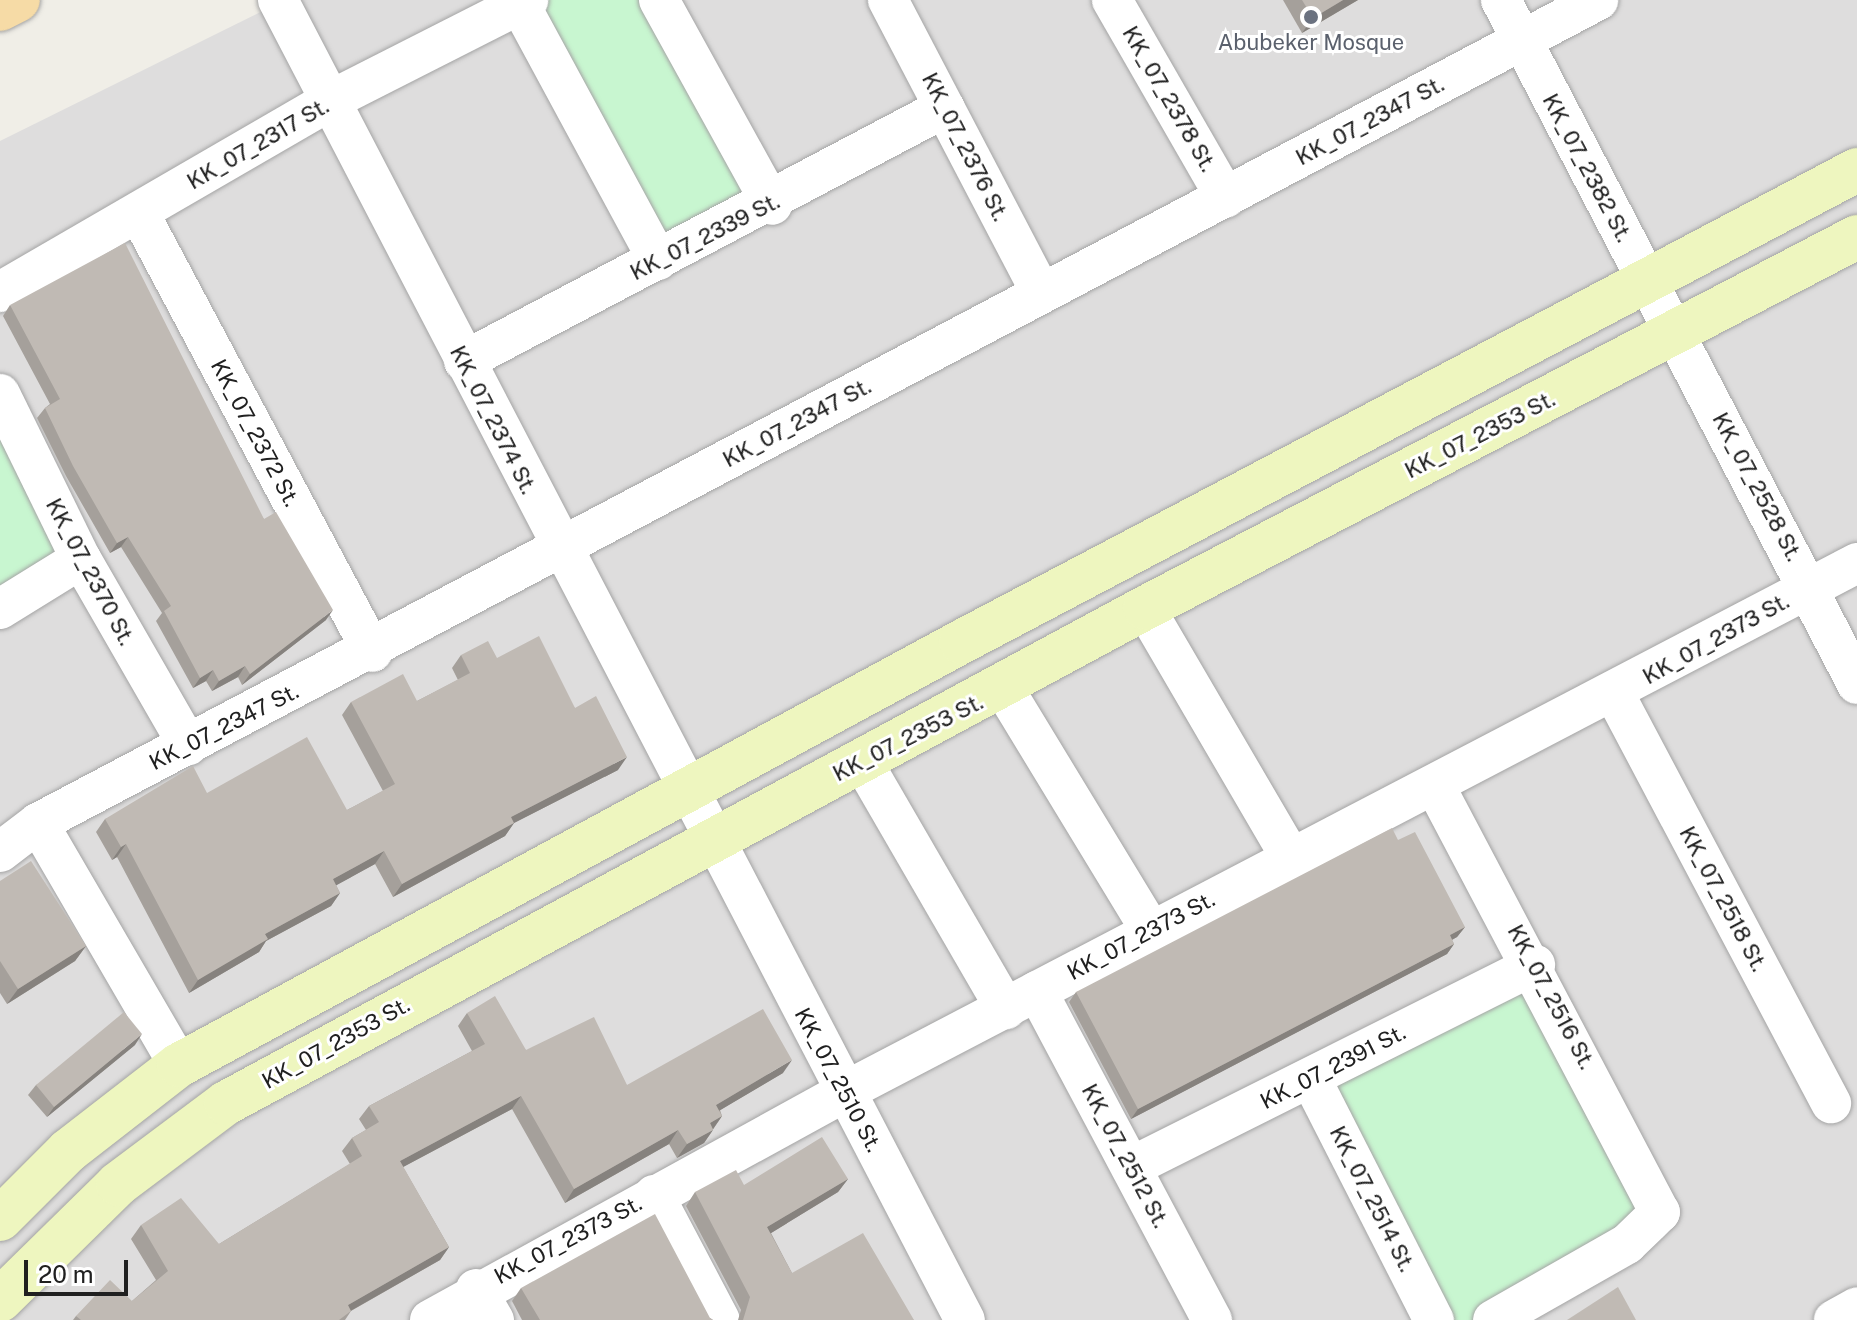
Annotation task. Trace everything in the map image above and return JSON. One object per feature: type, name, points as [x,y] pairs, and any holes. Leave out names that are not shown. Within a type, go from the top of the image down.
[{"type":"main road","points":[[0,9],[18,0]]},
{"type":"street","name":"KK_07_2374 St.","points":[[278,0],[333,99],[559,550],[710,839]]},
{"type":"street","points":[[659,0],[772,205]]},
{"type":"street","name":"KK_07_2376 St.","points":[[888,0],[1041,293]]},
{"type":"street","name":"KK_07_2382 St.","points":[[1501,0],[1519,42],[1677,335]]},
{"type":"street","name":"KK_07_2347 St.","points":[[0,852],[38,823],[372,652],[1041,293],[1598,0]]},
{"type":"street","name":"KK_07_2317 St.","points":[[0,292],[333,99],[524,2],[658,260]]},
{"type":"street","name":"KK_07_2378 St.","points":[[1125,5],[1226,198]]},
{"type":"street","name":"KK_07_2339 St.","points":[[464,361],[658,260],[772,205],[944,108]]},
{"type":"street","points":[[0,1219],[68,1151],[179,1065],[685,789],[1857,170]]},
{"type":"street","name":"KK_07_2372 St.","points":[[139,213],[372,652]]},
{"type":"street","name":"KK_07_2353 St.","points":[[0,1300],[118,1184],[200,1120],[710,839],[1004,689],[1145,608],[1677,335],[1857,237]]},
{"type":"street","name":"KK_07_2528 St.","points":[[1677,335],[1857,684]]},
{"type":"street","name":"KK_07_2370 St.","points":[[0,394],[81,559],[188,745]]},
{"type":"street","points":[[0,609],[81,559]]},
{"type":"street","name":"KK_07_2373 St.","points":[[430,1320],[485,1304],[654,1195],[844,1092],[1290,856],[1615,695],[1857,563]]},
{"type":"street","points":[[1145,608],[1290,856]]},
{"type":"street","points":[[1004,689],[1151,931]]},
{"type":"street","name":"KK_07_2518 St.","points":[[1615,695],[1831,1103]]},
{"type":"street","name":"KK_07_2512 St.","points":[[862,761],[1131,1167],[1212,1320]]},
{"type":"street","name":"KK_07_2516 St.","points":[[1435,786],[1535,965],[1660,1212],[1627,1244],[1493,1320]]},
{"type":"street","points":[[38,823],[179,1065]]},
{"type":"street","name":"KK_07_2510 St.","points":[[710,839],[965,1320]]},
{"type":"street","name":"KK_07_2391 St.","points":[[1131,1167],[1535,965]]},
{"type":"street","name":"KK_07_2514 St.","points":[[1311,1079],[1434,1320]]},
{"type":"street","points":[[654,1195],[720,1320]]},
{"type":"street","points":[[1834,1320],[1857,1307]]},
{"type":"shaded area","points":[[285,0],[1857,0],[1857,1320],[0,1320],[0,141]]},
{"type":"green space","points":[[528,0],[659,0],[772,205],[658,260]]},
{"type":"green space","points":[[0,394],[81,559],[0,609]]},
{"type":"green space","points":[[1535,965],[1660,1212],[1488,1320],[1434,1320],[1311,1079]]},
{"type":"building","points":[[1302,0],[1343,0],[1313,18]]},
{"type":"building","points":[[125,243],[264,519],[276,512],[333,610],[250,674],[245,666],[219,681],[213,670],[200,678],[164,611],[171,606],[128,537],[117,543],[73,466],[45,408],[60,399],[10,305]]},
{"type":"building","points":[[539,636],[575,708],[596,696],[627,757],[511,817],[514,823],[402,884],[384,851],[333,879],[340,893],[265,934],[268,939],[198,980],[126,844],[121,847],[105,819],[193,766],[207,793],[307,737],[347,810],[395,784],[351,702],[403,674],[417,701],[470,673],[461,655],[488,641],[497,658]]},
{"type":"building","points":[[1392,828],[1398,840],[1415,832],[1465,927],[1450,935],[1454,944],[1138,1109],[1076,992]]},
{"type":"building","points":[[31,861],[86,946],[18,989],[0,961],[0,881]]},
{"type":"building","points":[[495,996],[526,1050],[594,1017],[627,1085],[763,1009],[792,1060],[716,1105],[722,1116],[710,1123],[713,1130],[687,1144],[678,1130],[574,1189],[521,1096],[400,1161],[449,1247],[348,1305],[351,1311],[339,1320],[81,1320],[76,1316],[110,1280],[132,1301],[168,1271],[141,1225],[181,1198],[219,1244],[362,1156],[352,1138],[379,1122],[369,1106],[485,1044],[467,1013]]},
{"type":"building","points":[[124,1012],[142,1034],[54,1107],[36,1085]]},
{"type":"building","points":[[822,1137],[848,1179],[767,1227],[792,1273],[863,1233],[914,1320],[743,1320],[750,1297],[695,1192],[736,1170],[744,1185]]},
{"type":"building","points":[[655,1214],[713,1320],[540,1320],[521,1288]]},
{"type":"building","points":[[1618,1287],[1636,1320],[1567,1320]]},
{"type":"place","name":"Abubeker Mosque","points":[[1311,17]]}]
